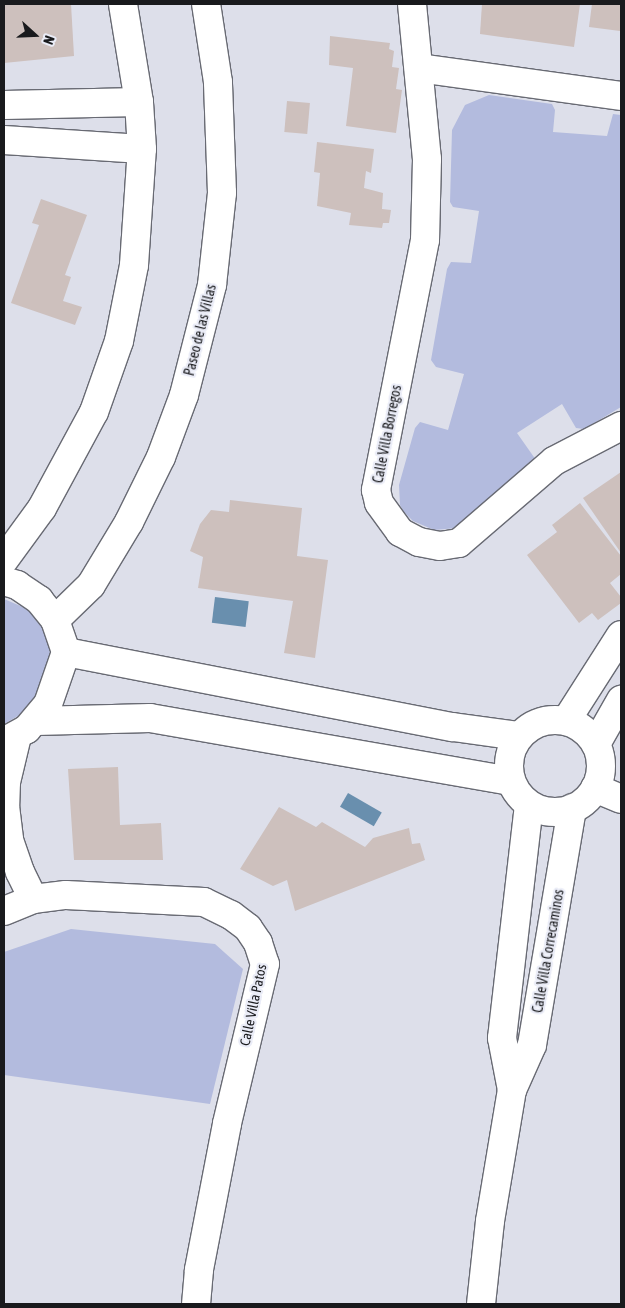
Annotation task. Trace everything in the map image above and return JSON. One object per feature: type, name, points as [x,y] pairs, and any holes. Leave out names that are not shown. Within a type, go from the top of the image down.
[{"type":"street","points":[[4,560],[42,508],[94,412],[119,341],[134,266],[142,149],[140,102],[122,4]]},
{"type":"street","name":"Paseo de las Villas","points":[[55,620],[91,585],[129,522],[161,457],[184,395],[210,294],[222,193],[218,82],[206,4]]},
{"type":"street","name":"Calle Villa Borregos","points":[[412,4],[427,159],[425,240],[376,490],[388,519],[400,532],[419,542],[440,546],[459,543],[554,461],[621,426]]},
{"type":"street","points":[[419,68],[621,96]]},
{"type":"street","points":[[4,105],[140,102]]},
{"type":"street","points":[[37,104],[38,142]]},
{"type":"street","points":[[4,140],[142,149]]},
{"type":"street","points":[[4,581],[17,585],[39,600],[55,620],[66,652],[48,704],[19,733],[10,759],[4,806],[9,840],[20,872],[33,899]]},
{"type":"street","points":[[566,721],[621,635]]},
{"type":"street","points":[[66,652],[453,728],[519,736]]},
{"type":"street","points":[[606,758],[588,734],[566,721],[540,722],[519,736],[509,757],[511,781],[529,804],[550,812],[572,808],[589,796],[595,788],[606,758],[621,700]]},
{"type":"street","points":[[19,733],[150,718],[511,781]]},
{"type":"street","points":[[595,788],[621,799]]},
{"type":"street","name":"Calle Villa Correcaminos","points":[[512,1090],[502,1038],[529,804]]},
{"type":"street","name":"Calle Villa Correcaminos","points":[[481,1304],[490,1220],[512,1090],[532,1045],[572,808]]},
{"type":"street","name":"Calle Villa Patos","points":[[4,911],[33,899],[66,895],[204,902],[231,915],[248,928],[258,943],[265,964],[227,1124],[199,1270],[196,1304]]},
{"type":"street","points":[[516,915],[554,918]]},
{"type":"shaded area","points":[[489,95],[552,104],[555,110],[553,132],[607,136],[613,114],[621,115],[621,407],[584,429],[576,428],[562,404],[517,433],[536,460],[457,528],[434,530],[413,521],[404,512],[400,505],[399,485],[415,428],[420,422],[448,430],[464,374],[436,367],[431,360],[447,269],[451,262],[471,263],[479,211],[453,207],[450,202],[452,130],[465,105]]},
{"type":"shaded area","points":[[215,597],[249,601],[246,627],[212,623]]},
{"type":"shaded area","points":[[4,599],[30,610],[46,632],[53,655],[48,679],[36,697],[23,713],[4,724]]},
{"type":"shaded area","points":[[348,793],[382,812],[374,826],[340,807]]},
{"type":"shaded area","points":[[71,929],[215,944],[243,969],[210,1104],[4,1075],[4,952]]},
{"type":"building","points":[[4,4],[71,4],[74,56],[4,63]]},
{"type":"building","points":[[482,4],[580,4],[574,47],[480,34]]},
{"type":"building","points":[[592,4],[621,4],[620,31],[589,27]]},
{"type":"building","points":[[330,36],[390,43],[389,49],[394,51],[392,67],[399,68],[396,89],[402,90],[396,133],[346,126],[353,68],[329,65]]},
{"type":"building","points":[[287,101],[310,103],[307,134],[284,132]]},
{"type":"building","points":[[317,142],[374,149],[371,173],[366,171],[364,188],[383,193],[382,209],[391,210],[389,223],[383,223],[382,228],[349,225],[351,213],[317,206],[320,173],[314,172]]},
{"type":"building","points":[[41,199],[87,215],[65,275],[71,277],[63,301],[82,307],[75,325],[11,303],[39,225],[32,223]]},
{"type":"building","points":[[621,472],[621,553],[583,498]]},
{"type":"building","points":[[230,500],[302,508],[297,556],[328,560],[315,658],[284,653],[293,601],[198,588],[203,557],[190,551],[200,524],[211,510],[229,512]]},
{"type":"building","points":[[580,503],[621,556],[621,574],[610,583],[621,597],[621,603],[598,620],[592,613],[579,623],[527,555],[557,532],[552,525]]},
{"type":"building","points":[[118,767],[120,825],[161,823],[163,860],[74,860],[68,769]]},
{"type":"building","points":[[279,807],[316,827],[322,822],[365,847],[373,838],[409,828],[412,844],[420,843],[425,860],[295,911],[287,880],[273,886],[240,869]]}]
